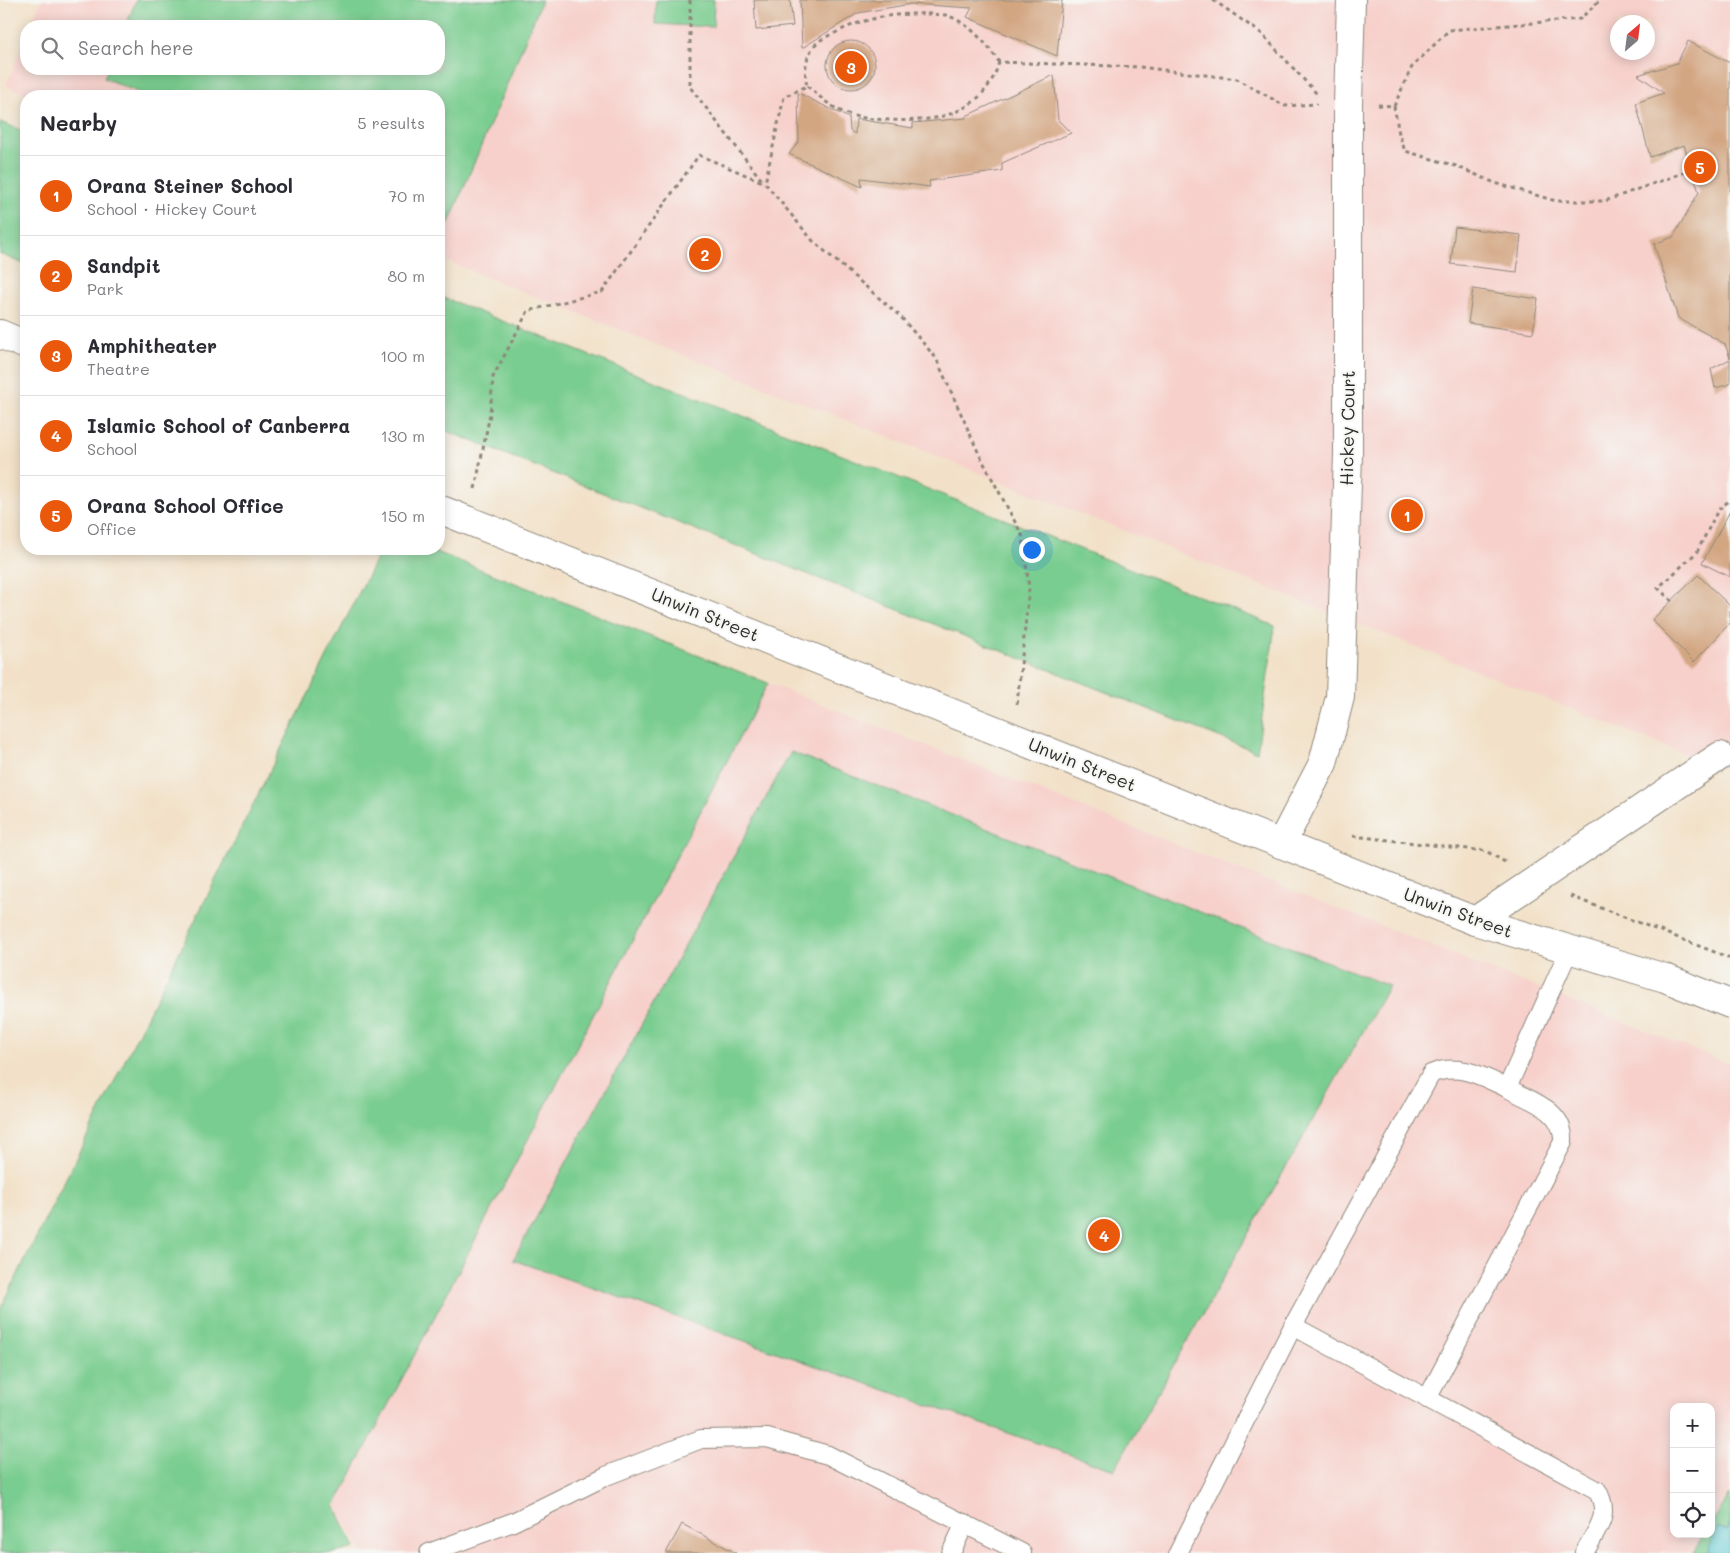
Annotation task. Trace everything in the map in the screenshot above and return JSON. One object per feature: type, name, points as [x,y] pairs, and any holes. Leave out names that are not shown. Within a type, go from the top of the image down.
[{"type":"street","name":"Hickey Court","points":[[1281,844],[1323,763],[1340,697],[1348,454],[1348,104],[1351,0]]},
{"type":"street","points":[[0,334],[20,342]]},
{"type":"street","name":"Unwin Street","points":[[445,511],[1474,921],[1665,978],[1730,1004]]},
{"type":"street","points":[[1474,921],[1720,756]]},
{"type":"lane","points":[[1507,1088],[1570,950]]},
{"type":"lane","points":[[1178,1553],[1293,1326],[1431,1074],[1442,1069],[1468,1070],[1552,1112],[1564,1130],[1562,1142],[1427,1399]]},
{"type":"lane","points":[[1293,1326],[1597,1490],[1604,1502],[1604,1516],[1584,1553]]},
{"type":"lane","points":[[429,1553],[513,1522],[606,1476],[701,1439],[767,1438],[828,1455],[1022,1553]]},
{"type":"lane","points":[[951,1553],[965,1524]]},
{"type":"path","points":[[690,0],[690,87],[813,241],[900,316],[936,358],[979,454],[1023,537],[1029,589],[1018,704]]},
{"type":"path","points":[[1213,0],[1261,33],[1319,96]]},
{"type":"path","points":[[1600,0],[1580,20],[1449,30],[1412,67],[1394,106],[1399,134],[1405,151],[1456,166],[1496,183],[1556,201],[1605,201],[1691,170]]},
{"type":"path","points":[[999,62],[994,78],[982,95],[954,114],[934,119],[903,121],[867,119],[845,113],[826,103],[807,86],[805,75],[807,58],[814,46],[822,39],[858,22],[878,16],[909,14],[947,15],[964,24],[978,36],[999,62],[1140,67],[1237,79],[1285,106],[1325,103]]},
{"type":"path","points":[[765,183],[784,97],[807,86]]},
{"type":"path","points":[[1375,105],[1394,106]]},
{"type":"path","points":[[475,489],[490,414],[492,376],[528,311],[602,292],[699,155],[765,183]]},
{"type":"path","points":[[1672,601],[1658,588],[1697,552],[1718,510],[1730,500]]},
{"type":"path","points":[[1348,836],[1486,851],[1535,879],[1582,902],[1730,958]]},
{"type":"shaded area","points":[[41,0],[1730,0],[1730,772],[445,260],[445,90],[20,91],[6,86],[20,51],[20,75],[445,75],[445,20],[33,20]]},
{"type":"shaded area","points":[[768,683],[1730,1064],[1730,1495],[1715,1518],[1715,1403],[1670,1403],[1670,1538],[1702,1538],[1693,1553],[362,1553],[335,1506]]},
{"type":"green space","points":[[136,0],[542,0],[449,223],[445,221],[445,90],[133,90],[104,78],[105,75],[445,75],[445,20],[128,20]]},
{"type":"green space","points":[[656,0],[714,0],[713,27],[655,24]]},
{"type":"green space","points":[[0,122],[20,130],[20,262],[0,254]]},
{"type":"green space","points":[[445,298],[1275,626],[1257,752],[445,430]]},
{"type":"green space","points":[[378,555],[444,555],[768,683],[335,1506],[355,1548],[334,1553],[0,1553],[0,1310]]},
{"type":"green space","points":[[791,752],[1389,986],[1114,1470],[513,1260]]},
{"type":"green space","points":[[1730,1495],[1730,1553],[1693,1553],[1702,1538],[1715,1538],[1715,1518]]},
{"type":"water","points":[[1730,1522],[1730,1553],[1707,1553],[1713,1538],[1715,1538],[1717,1527],[1727,1530]]},
{"type":"building","points":[[754,0],[790,0],[793,26],[756,30]]},
{"type":"building","points":[[800,0],[1062,0],[1057,56],[967,17],[972,8],[911,4],[858,13],[802,48]]},
{"type":"building","points":[[846,41],[856,41],[865,45],[871,51],[874,56],[874,74],[865,85],[856,89],[846,89],[837,85],[831,79],[827,70],[827,60],[831,51],[837,45]]},
{"type":"building","points":[[1688,41],[1730,63],[1730,358],[1725,344],[1678,318],[1654,244],[1673,237],[1699,192],[1684,145],[1650,157],[1636,103],[1664,93],[1638,75],[1677,63]]},
{"type":"building","points":[[1054,75],[1058,120],[1071,133],[1002,163],[1002,171],[929,181],[930,187],[861,178],[862,187],[789,154],[799,142],[798,93],[849,118],[850,131],[855,134],[856,119],[913,128],[913,123],[966,118],[966,116]]},
{"type":"building","points":[[1455,227],[1521,235],[1517,272],[1451,264]]},
{"type":"building","points":[[1473,289],[1538,299],[1533,333],[1468,323]]},
{"type":"building","points":[[1730,359],[1730,384],[1715,388],[1711,369]]},
{"type":"building","points":[[1730,511],[1730,577],[1702,563]]},
{"type":"building","points":[[1698,575],[1730,606],[1730,623],[1694,662],[1652,620]]},
{"type":"building","points":[[682,1524],[736,1553],[666,1553]]},
{"type":"place","name":"Amphitheater","points":[[851,67]]},
{"type":"place","name":"Orana School Office","points":[[1700,167]]},
{"type":"place","name":"Sandpit","points":[[705,254]]},
{"type":"place","name":"Orana Steiner School","points":[[1407,515]]},
{"type":"place","name":"Islamic School of Canberra","points":[[1104,1235]]}]
